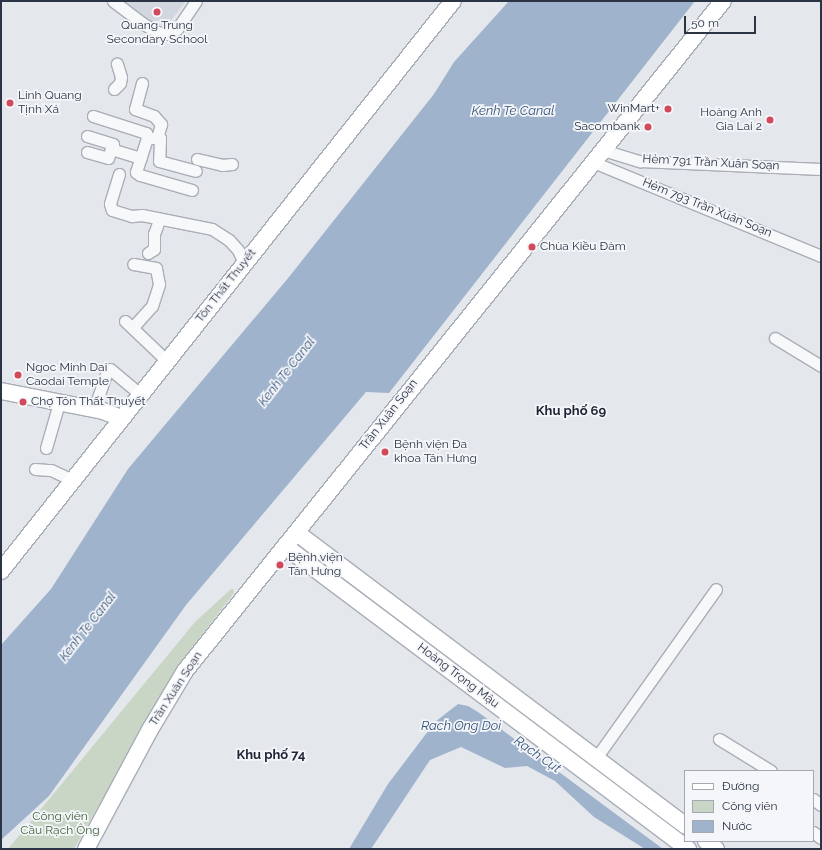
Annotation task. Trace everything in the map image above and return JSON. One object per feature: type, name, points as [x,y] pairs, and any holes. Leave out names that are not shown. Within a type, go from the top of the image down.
[{"type":"main road","name":"Tôn Thất Thuyết","points":[[1,571],[452,1]]},
{"type":"main road","name":"Trần Xuân Soạn","points":[[86,849],[150,728],[185,671],[286,547],[409,389],[723,1]]},
{"type":"main road","points":[[1,391],[94,409],[121,418]]},
{"type":"main road","name":"Hoàng Trọng Mậu","points":[[297,533],[684,824]]},
{"type":"main road","name":"Hoàng Trọng Mậu","points":[[286,547],[688,849]]},
{"type":"main road","points":[[444,666],[454,652]]},
{"type":"main road","points":[[585,772],[596,758]]},
{"type":"main road","points":[[707,842],[716,849]]},
{"type":"street","points":[[113,1],[142,24],[157,32],[168,34],[177,29],[196,1]]},
{"type":"street","points":[[114,89],[120,83],[121,77],[117,64]]},
{"type":"street","points":[[142,83],[135,109],[154,116],[161,124],[141,158],[136,172],[140,175],[192,190]]},
{"type":"street","points":[[93,116],[146,133],[152,138],[160,138],[159,161],[196,171]]},
{"type":"street","points":[[87,136],[113,144],[108,158],[87,152]]},
{"type":"street","points":[[111,148],[141,158]]},
{"type":"street","name":"Hẻm 791 Trần Xuân Soạn","points":[[603,150],[640,161],[821,169]]},
{"type":"street","points":[[197,159],[222,165],[232,164]]},
{"type":"street","name":"Hẻm 793 Trần Xuân Soạn","points":[[593,162],[821,256]]},
{"type":"street","points":[[119,174],[110,204],[112,210],[212,229],[222,233],[238,250],[244,263]]},
{"type":"street","points":[[148,253],[154,248],[154,234],[159,220]]},
{"type":"street","points":[[133,264],[156,268],[159,284],[152,306],[129,324],[167,361]]},
{"type":"street","points":[[775,338],[821,366]]},
{"type":"street","points":[[94,409],[108,372],[140,394]]},
{"type":"street","points":[[46,448],[59,403]]},
{"type":"street","points":[[35,468],[51,470],[72,480]]},
{"type":"street","points":[[596,758],[716,589]]},
{"type":"street","points":[[718,739],[769,770]]},
{"type":"shaded area","name":"Quang Trung Secondary School","points":[[124,1],[186,1],[169,23],[157,25],[151,24]]},
{"type":"green space","name":"Công viên Cầu Rạch Ông","points":[[231,589],[233,589],[234,593],[180,663],[74,849],[8,849],[195,622]]},
{"type":"water","name":"Kenh Te Canal","points":[[509,1],[695,1],[389,393],[366,392],[186,605],[49,796],[1,840],[1,645],[51,589],[128,469],[289,277],[434,94],[454,62]]},
{"type":"water","name":"Rach Ong Doi","points":[[458,704],[468,706],[478,712],[663,849],[645,849],[594,817],[555,781],[527,766],[505,768],[461,747],[430,760],[371,849],[349,849],[388,784],[435,722]]},
{"type":"place","name":"Quang Trung Secondary School","points":[[157,12]]},
{"type":"place","name":"Linh Quang Tịnh Xá","points":[[10,103]]},
{"type":"place","name":"WinMart+","points":[[668,109]]},
{"type":"place","name":"Hoàng Anh Gia Lai 2","points":[[770,120]]},
{"type":"place","name":"Sacombank","points":[[648,127]]},
{"type":"place","name":"Chùa Kiều Đàm","points":[[532,247]]},
{"type":"place","name":"Ngoc Minh Dai Caodai Temple","points":[[18,375]]},
{"type":"place","name":"Chợ Tôn Thất Thuyết","points":[[23,402]]},
{"type":"place","name":"Bệnh viện Đa khoa Tân Hưng","points":[[385,452]]},
{"type":"place","name":"Bệnh viện Tân Hưng","points":[[280,565]]},
{"type":"district","name":"Khu phố 69","points":[[571,411]]},
{"type":"district","name":"Khu phố 74","points":[[271,755]]},
{"type":"water label","name":"Rạch Cụt","points":[[537,755]]}]
